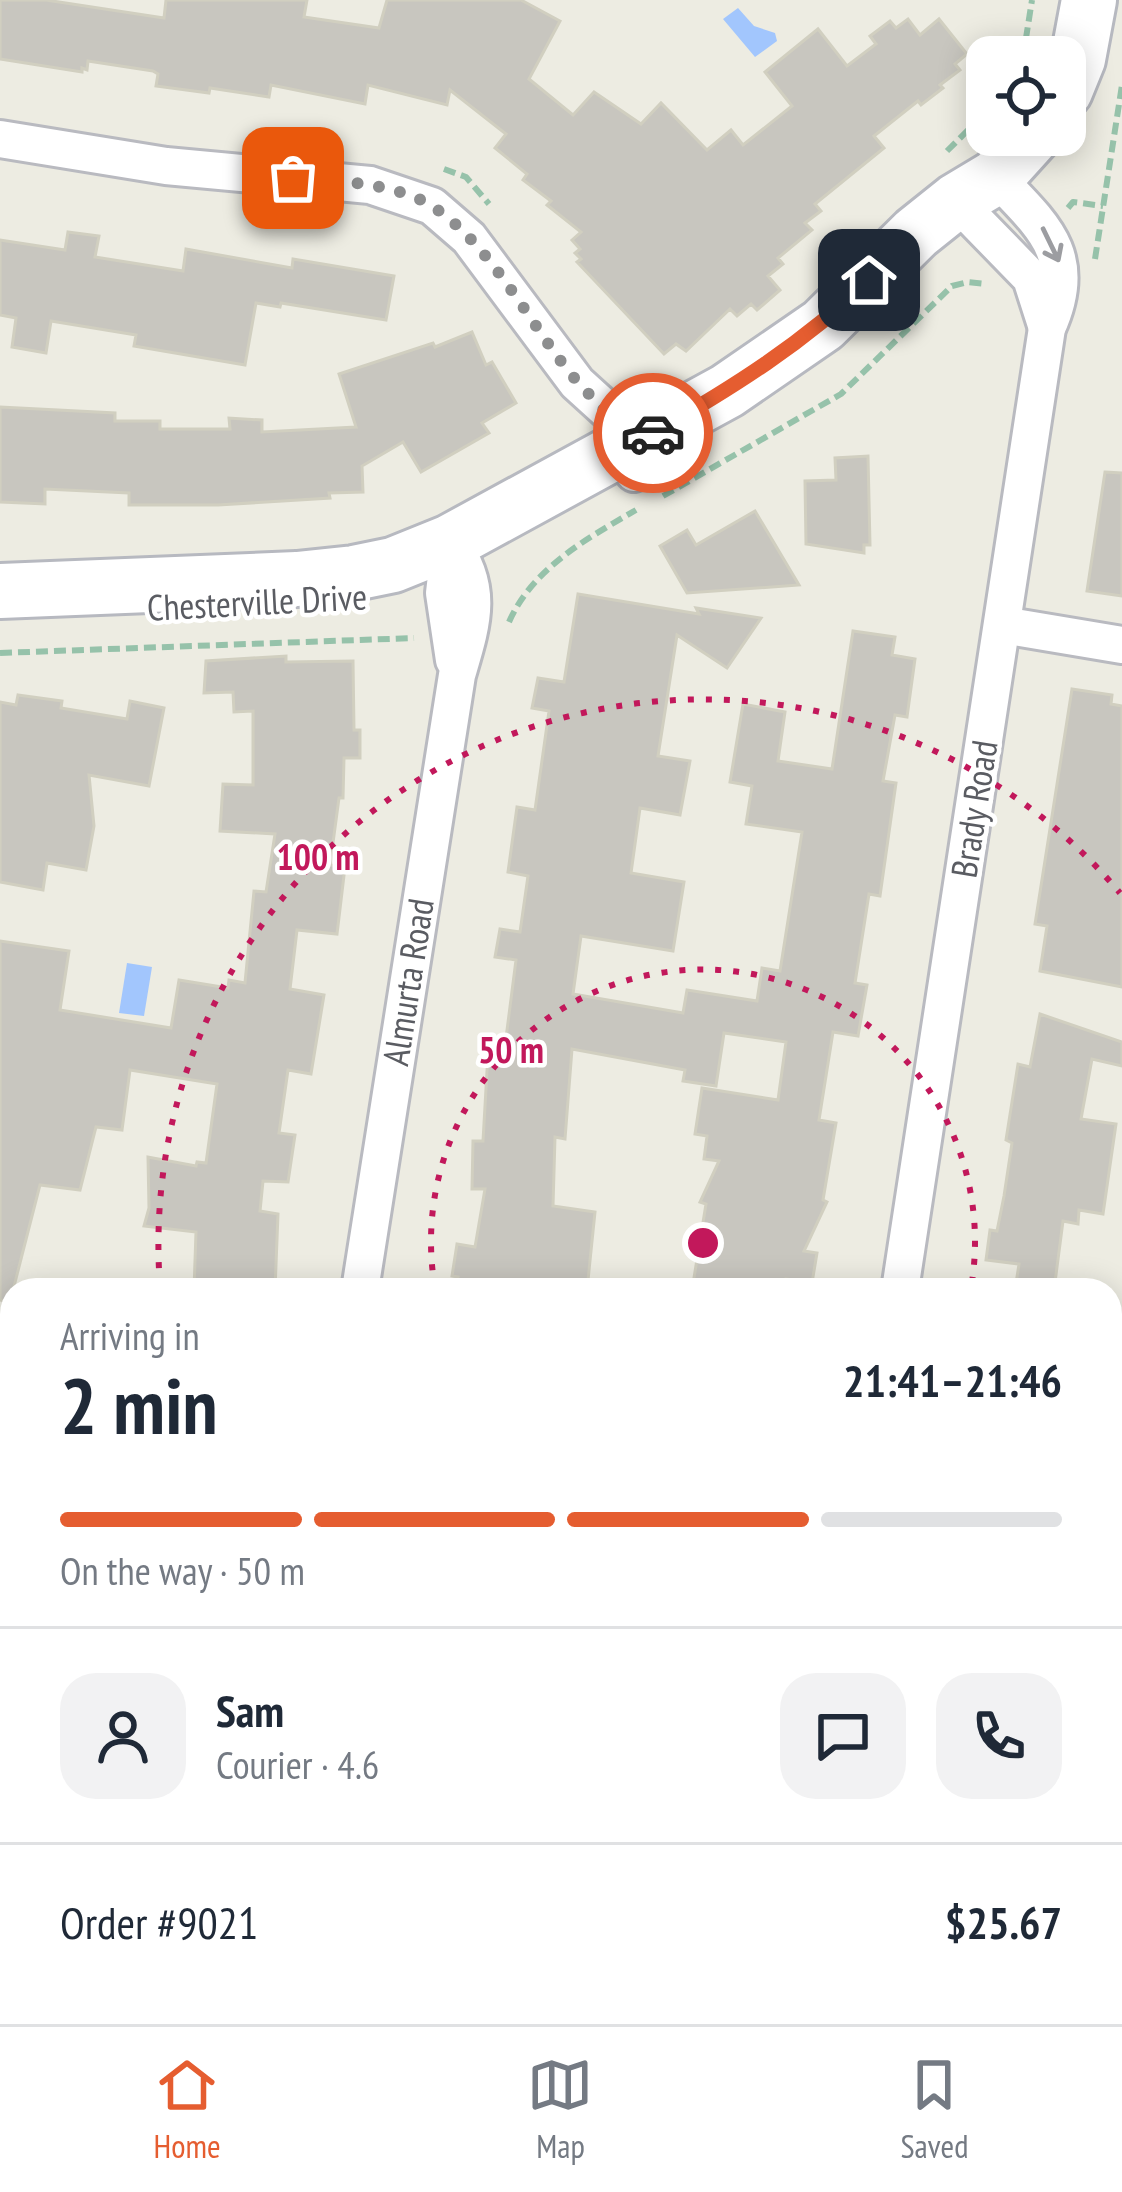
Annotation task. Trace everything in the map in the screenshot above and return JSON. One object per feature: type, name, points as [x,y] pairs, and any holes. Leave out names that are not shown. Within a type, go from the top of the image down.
[{"type":"street","points":[[1082,36],[1089,0]]},
{"type":"street","points":[[0,139],[166,166],[370,185],[412,196],[449,218],[469,238],[577,383],[592,423],[626,458]]},
{"type":"street","points":[[967,190],[1008,156]]},
{"type":"street","name":"Brady Road","points":[[902,1278],[1047,328],[1062,284],[1058,254],[1047,233],[967,190]]},
{"type":"street","name":"Chesterville Drive","points":[[0,613],[378,598],[453,561],[626,458],[823,325],[967,190]]},
{"type":"street","name":"Chesterville Drive","points":[[0,590],[335,575],[453,561]]},
{"type":"street","name":"Almurta Road","points":[[362,1278],[457,675],[472,614],[472,590],[453,561]]},
{"type":"street","points":[[1003,625],[1122,645]]},
{"type":"path","points":[[1026,36],[1032,0]]},
{"type":"path","points":[[1093,274],[1122,85]]},
{"type":"path","points":[[967,190],[976,156]]},
{"type":"water","points":[[738,8],[754,26],[775,33],[777,41],[755,57],[723,19]]},
{"type":"water","points":[[127,963],[152,967],[144,1016],[119,1013]]},
{"type":"building","points":[[0,0],[46,0],[164,18],[166,0],[307,0],[304,17],[379,28],[387,0],[521,0],[560,21],[529,79],[573,115],[594,92],[641,124],[661,103],[707,150],[731,130],[743,145],[792,106],[765,72],[818,29],[847,66],[876,44],[870,36],[890,21],[896,28],[908,19],[920,35],[939,19],[966,53],[955,64],[960,70],[940,85],[943,88],[921,105],[918,101],[874,136],[884,148],[815,204],[821,211],[805,223],[812,230],[778,258],[783,264],[768,276],[780,290],[757,310],[751,304],[737,316],[730,309],[686,351],[676,344],[664,354],[577,262],[581,259],[575,253],[580,249],[572,240],[581,232],[547,205],[551,201],[523,180],[527,174],[495,148],[506,134],[450,90],[447,105],[368,85],[365,104],[271,85],[269,97],[156,86],[158,74],[153,71],[88,61],[82,72],[0,59]]},
{"type":"building","points":[[68,232],[99,236],[95,257],[183,271],[186,249],[292,268],[293,259],[394,276],[386,320],[256,303],[245,365],[134,346],[136,335],[51,321],[46,353],[12,347],[16,318],[0,315],[0,240],[65,250]]},
{"type":"building","points":[[472,332],[486,365],[492,362],[516,403],[482,423],[489,433],[421,472],[403,442],[362,466],[363,492],[329,493],[330,498],[129,505],[129,493],[45,489],[45,504],[0,502],[0,407],[115,413],[115,421],[160,421],[160,429],[230,429],[229,418],[262,420],[262,432],[356,427],[339,374]]},
{"type":"building","points":[[868,456],[870,545],[864,545],[864,553],[806,544],[805,481],[836,480],[835,458]]},
{"type":"building","points":[[1105,472],[1122,473],[1122,596],[1087,591]]},
{"type":"building","points":[[755,511],[799,585],[687,593],[660,546],[687,530],[696,545]]},
{"type":"building","points":[[578,594],[699,614],[696,608],[761,618],[727,668],[677,635],[658,756],[690,761],[680,815],[640,808],[631,873],[684,882],[673,951],[581,936],[573,994],[683,1013],[687,990],[757,1001],[762,968],[780,971],[802,832],[746,824],[752,786],[730,782],[743,704],[785,712],[778,761],[832,769],[853,631],[895,637],[892,655],[915,659],[907,717],[895,715],[883,781],[896,783],[880,896],[869,894],[855,983],[867,985],[858,1036],[833,1032],[819,1120],[836,1123],[823,1200],[827,1202],[804,1251],[817,1253],[813,1278],[694,1278],[706,1204],[700,1202],[719,1161],[704,1159],[707,1136],[695,1134],[702,1088],[778,1100],[786,1042],[724,1033],[716,1086],[683,1081],[685,1070],[572,1049],[565,1139],[555,1137],[553,1206],[595,1212],[588,1278],[452,1276],[457,1244],[475,1247],[485,1189],[472,1189],[473,1141],[483,1141],[489,1036],[506,1038],[516,960],[495,957],[500,929],[520,932],[528,876],[508,872],[517,807],[535,810],[549,711],[532,708],[538,678],[564,682]]},
{"type":"building","points":[[286,656],[286,662],[353,661],[354,730],[360,730],[360,758],[344,758],[343,798],[339,798],[330,865],[345,867],[337,934],[297,930],[290,989],[324,995],[311,1074],[288,1070],[279,1133],[295,1135],[288,1182],[263,1181],[260,1211],[278,1214],[275,1278],[194,1278],[196,1232],[144,1226],[149,1208],[148,1157],[196,1166],[206,1163],[217,1084],[130,1070],[122,1130],[96,1127],[80,1190],[40,1185],[16,1278],[0,1278],[0,941],[69,951],[60,1010],[171,1028],[179,980],[228,988],[229,980],[245,983],[254,891],[266,892],[275,834],[220,831],[223,784],[253,785],[253,711],[234,712],[233,692],[204,693],[206,661]]},
{"type":"building","points":[[1072,689],[1112,695],[1111,704],[1122,706],[1122,987],[1040,971],[1047,926],[1035,924]]},
{"type":"building","points":[[18,695],[62,701],[61,708],[127,719],[130,701],[164,708],[149,786],[89,775],[94,826],[86,870],[47,863],[43,890],[0,882],[0,702],[16,705]]},
{"type":"building","points":[[1040,1014],[1122,1042],[1122,1066],[1092,1059],[1081,1119],[1116,1124],[1103,1214],[1079,1210],[1078,1224],[1063,1221],[1056,1278],[1017,1278],[1019,1264],[986,1260],[990,1230],[997,1231],[1004,1196],[1012,1143],[1006,1140],[1018,1064],[1030,1067]]},
{"type":"way so far","points":[[293,178],[370,185],[412,196],[449,218],[577,383],[610,413],[631,445],[653,433]]},
{"type":"route","points":[[653,433],[727,391],[823,325],[869,280]]}]
